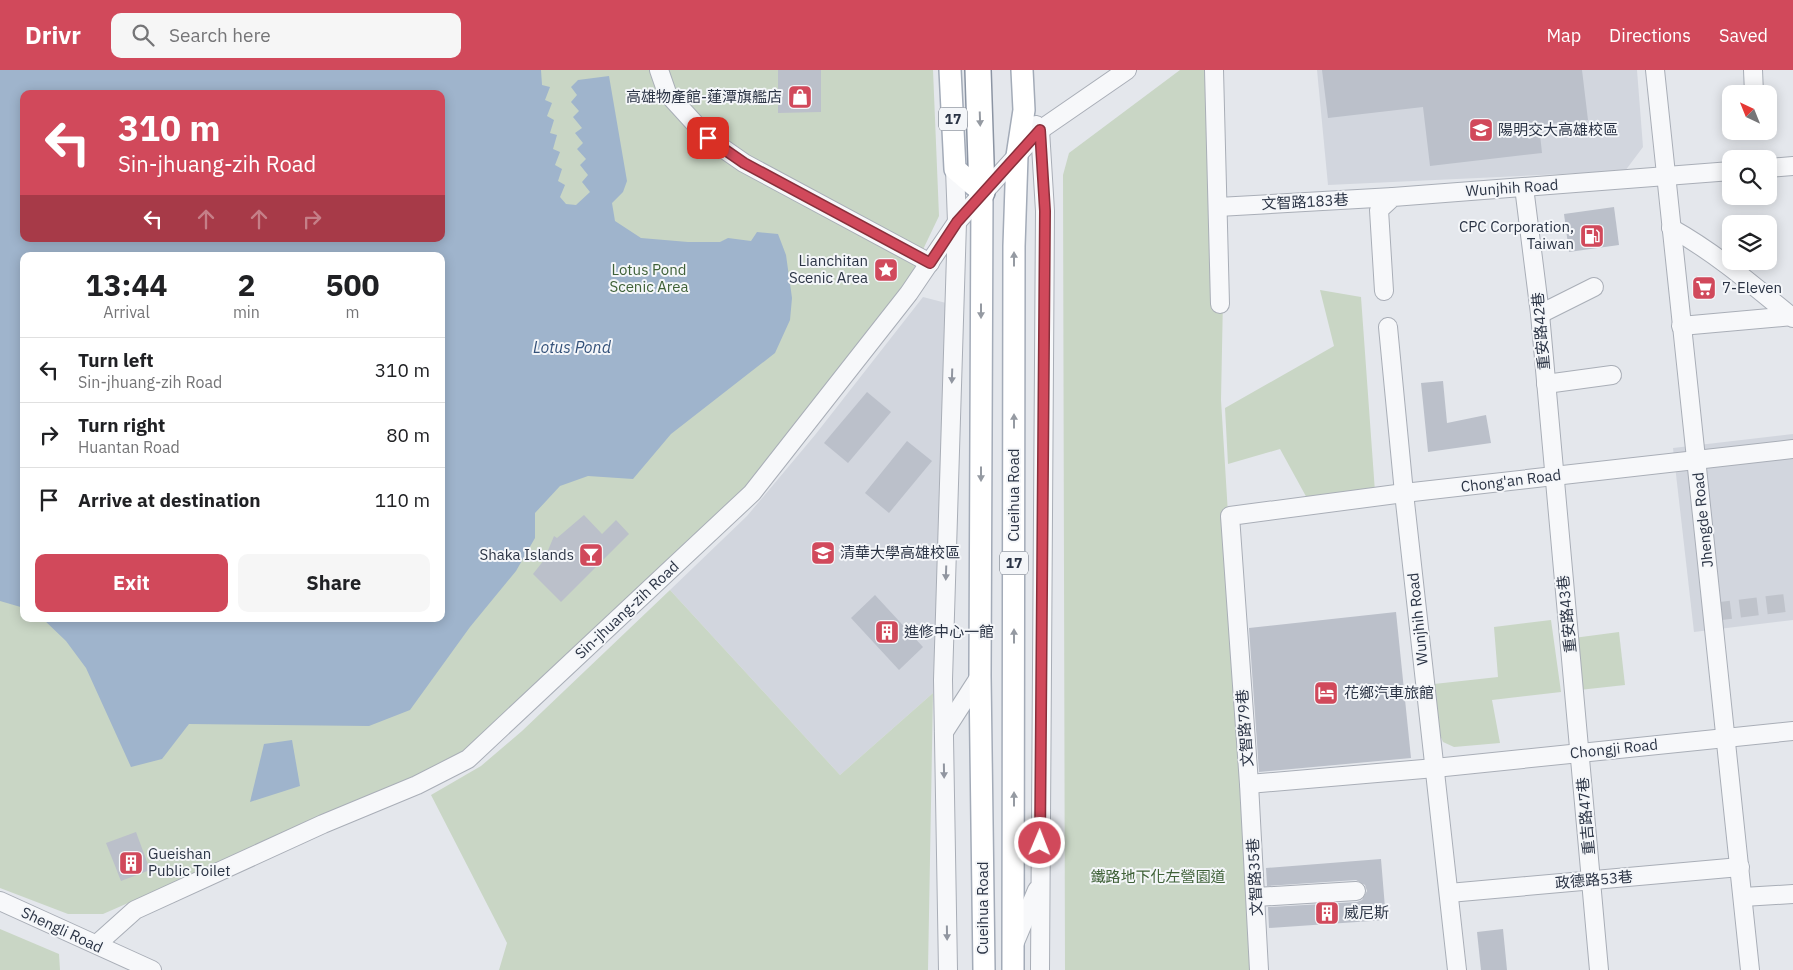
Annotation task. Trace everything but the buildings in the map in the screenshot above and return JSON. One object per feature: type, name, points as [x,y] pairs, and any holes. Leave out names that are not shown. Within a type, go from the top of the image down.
[{"type":"highway","points":[[978,70],[982,192]]},
{"type":"main road","name":"17","points":[[950,70],[955,169]]},
{"type":"main road","name":"Cueihua Road","points":[[1014,970],[1014,246],[1017,156],[1024,110],[1022,70]]},
{"type":"main road","points":[[955,169],[982,192]]},
{"type":"main road","name":"Cueihua Road","points":[[982,192],[980,676],[984,970]]},
{"type":"street","points":[[659,70],[667,93],[708,138],[744,163],[930,263]]},
{"type":"street","name":"Sin-jhuang-zih Road","points":[[96,944],[135,910],[323,824],[417,785],[468,759],[752,493],[930,263],[957,222],[982,192],[1040,130],[1127,70]]},
{"type":"street","points":[[1214,70],[1220,304]]},
{"type":"street","name":"Jhengde Road","points":[[1655,70],[1724,738],[1740,867],[1750,970]]},
{"type":"street","points":[[1753,70],[1754,85]]},
{"type":"street","points":[[1024,110],[1040,130]]},
{"type":"street","name":"Cueihua Road","points":[[1040,130],[1045,211],[1040,970]]},
{"type":"street","points":[[1777,167],[1793,166]]},
{"type":"street","points":[[948,970],[943,680],[957,222],[955,169]]},
{"type":"street","name":"Wunjhih Road","points":[[1393,197],[1722,172]]},
{"type":"street","name":"重安路42巷","points":[[1524,187],[1540,314],[1554,476]]},
{"type":"street","points":[[1384,291],[1380,210],[1393,197]]},
{"type":"street","name":"文智路183巷","points":[[1218,207],[1393,197]]},
{"type":"street","points":[[1671,228],[1700,244],[1733,268],[1792,317]]},
{"type":"street","points":[[1540,314],[1594,287]]},
{"type":"street","points":[[1681,326],[1792,317]]},
{"type":"street","name":"Wunjhih Road","points":[[1388,327],[1404,493],[1458,970]]},
{"type":"street","points":[[1546,384],[1612,375]]},
{"type":"street","name":"Chong'an Road","points":[[1230,516],[1404,493],[1793,449]]},
{"type":"street","name":"重安路43巷","points":[[1554,476],[1580,752]]},
{"type":"street","name":"文智路79巷","points":[[1230,516],[1249,784],[1435,768]]},
{"type":"street","points":[[943,733],[980,676]]},
{"type":"street","points":[[943,680],[982,734]]},
{"type":"street","name":"Chongji Road","points":[[1435,768],[1793,731]]},
{"type":"street","name":"重吉路47巷","points":[[1580,752],[1599,970]]},
{"type":"street","name":"文智路35巷","points":[[1249,784],[1259,970]]},
{"type":"street","name":"政德路53巷","points":[[1449,893],[1740,867]]},
{"type":"street","points":[[1014,944],[1040,882]]},
{"type":"street","points":[[1014,887],[1039,939]]},
{"type":"street","points":[[1256,897],[1356,891]]},
{"type":"street","points":[[1743,897],[1793,894]]},
{"type":"street","name":"Shengli Road","points":[[0,901],[96,944],[113,954],[152,970]]},
{"type":"shaded area","name":"陽明交大高雄校區","points":[[1317,70],[1637,70],[1643,147],[1625,171],[1328,185]]},
{"type":"shaded area","name":"清華大學高雄校區","points":[[923,297],[946,303],[933,693],[840,775],[670,590],[747,516],[815,435]]},
{"type":"shaded area","points":[[1793,434],[1793,620],[1694,632],[1673,448]]},
{"type":"green space","name":"Lotus Pond Scenic Area","points":[[0,70],[933,70],[939,216],[907,283],[761,472],[734,502],[488,731],[456,757],[416,777],[103,914],[68,914],[0,888]]},
{"type":"green space","name":"鐵路地下化左營園道","points":[[1180,70],[1222,70],[1225,196],[1221,400],[1256,970],[1065,970],[1063,175],[1069,153]]},
{"type":"green space","points":[[1320,290],[1361,297],[1375,492],[1308,500],[1280,449],[1228,464],[1225,408],[1334,346]]},
{"type":"green space","points":[[670,590],[840,775],[933,693],[928,970],[499,970],[507,943],[431,795],[481,766],[522,731]]},
{"type":"green space","points":[[1551,620],[1561,692],[1492,700],[1500,743],[1454,747],[1443,742],[1439,733],[1434,684],[1498,677],[1494,627]]},
{"type":"green space","points":[[1619,632],[1625,685],[1570,691],[1566,639]]},
{"type":"green space","points":[[0,929],[59,954],[60,970],[0,970]]},
{"type":"water","name":"Lotus Pond","points":[[0,70],[541,70],[542,85],[550,87],[545,100],[552,103],[547,116],[554,120],[550,133],[557,135],[553,149],[560,152],[555,165],[562,169],[558,181],[565,185],[560,197],[566,204],[576,205],[590,192],[582,182],[588,175],[580,165],[586,159],[577,149],[583,143],[575,133],[582,128],[573,117],[579,111],[571,102],[577,95],[571,87],[578,80],[609,76],[627,181],[623,192],[612,203],[615,221],[641,238],[688,242],[720,242],[728,238],[751,241],[757,232],[778,234],[786,255],[792,298],[790,320],[775,353],[671,434],[633,479],[588,476],[560,486],[535,513],[535,538],[516,571],[470,627],[410,710],[369,726],[189,724],[162,759],[131,767],[86,668],[66,641],[46,622],[445,622],[445,252],[20,252],[20,607],[0,601]]},
{"type":"water","points":[[292,740],[300,786],[250,802],[264,744]]},
{"type":"tunnel","points":[[1713,612],[1793,602]]},
{"type":"place","name":"高雄物產館-蓮潭旗艦店","points":[[800,97]]},
{"type":"place","name":"陽明交大高雄校區","points":[[1481,130]]},
{"type":"place","name":"CPC Corporation, Taiwan","points":[[1592,236]]},
{"type":"place","name":"Lianchitan Scenic Area","points":[[886,270]]},
{"type":"place","name":"7-Eleven","points":[[1704,288]]},
{"type":"place","name":"清華大學高雄校區","points":[[823,553]]},
{"type":"place","name":"Shaka Islands","points":[[591,555]]},
{"type":"place","name":"進修中心一館","points":[[887,632]]},
{"type":"place","name":"花鄉汽車旅館","points":[[1326,693]]},
{"type":"place","name":"Gueishan Public Toilet","points":[[131,863]]},
{"type":"place","name":"威尼斯","points":[[1327,913]]},
{"type":"route","points":[[708,138],[744,163],[930,263],[957,222],[982,192],[1040,130],[1045,211],[1040,843]]}]
